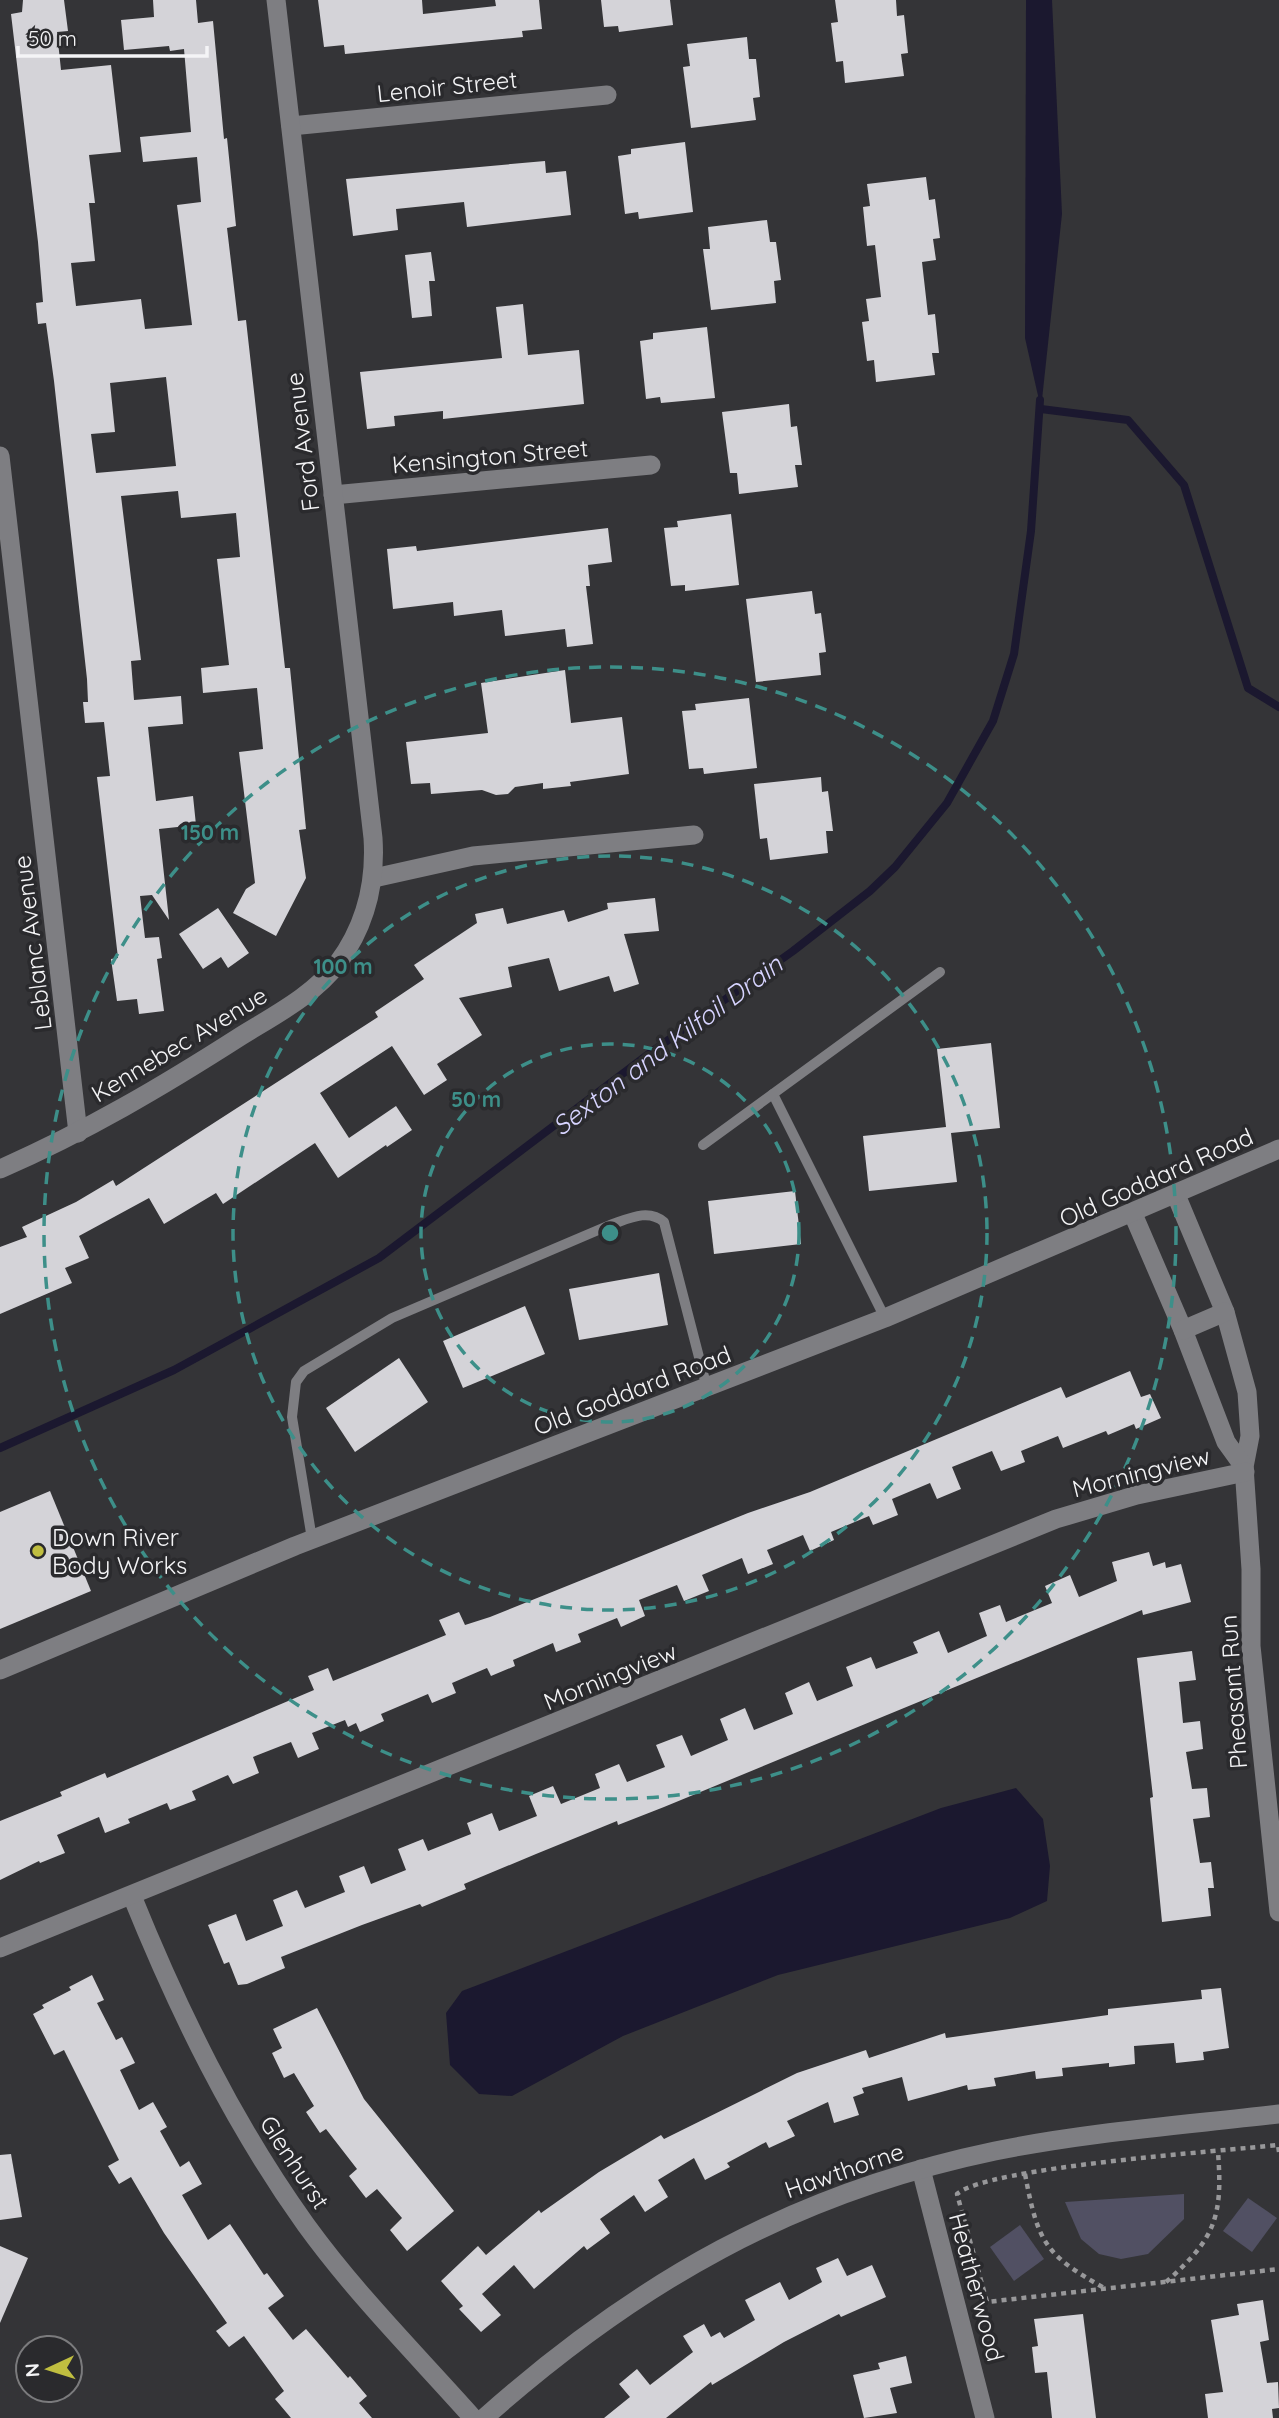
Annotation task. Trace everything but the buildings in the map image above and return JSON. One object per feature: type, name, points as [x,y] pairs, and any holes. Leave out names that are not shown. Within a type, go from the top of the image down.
[{"type":"street","name":"Ford Avenue","points":[[276,0],[373,838],[374,878]]},
{"type":"street","name":"Lenoir Street","points":[[291,126],[607,95]]},
{"type":"street","name":"Leblanc Avenue","points":[[0,456],[78,1133]]},
{"type":"street","name":"Kensington Street","points":[[333,495],[651,465]]},
{"type":"street","points":[[374,878],[473,856],[694,835]]},
{"type":"street","name":"Kennebec Avenue","points":[[0,1169],[78,1133],[145,1097],[316,987],[337,965],[354,940],[366,912],[374,878]]},
{"type":"street","name":"Old Goddard Road","points":[[0,1670],[312,1539],[885,1318],[1133,1214],[1279,1149]]},
{"type":"street","name":"Pheasant Run","points":[[1176,1195],[1224,1312],[1247,1392],[1250,1437],[1244,1470],[1252,1658],[1279,1912]]},
{"type":"street","points":[[1133,1214],[1183,1330],[1226,1442],[1244,1470]]},
{"type":"street","points":[[1183,1330],[1224,1312]]},
{"type":"street","name":"Morningview","points":[[0,1948],[25,1935],[132,1896],[1056,1519],[1136,1495],[1244,1470]]},
{"type":"street","name":"Glenhurst","points":[[132,1896],[194,2038],[231,2109],[273,2176],[355,2288],[473,2418]]},
{"type":"street","name":"Hawthorne","points":[[484,2418],[584,2333],[685,2267],[792,2214],[856,2189],[921,2169],[1046,2142],[1279,2114]]},
{"type":"street","name":"Heatherwood","points":[[921,2169],[985,2418]]},
{"type":"lane","points":[[703,1145],[940,972]]},
{"type":"lane","points":[[773,1094],[885,1318]]},
{"type":"lane","points":[[312,1539],[292,1417],[296,1382],[304,1371],[392,1318],[610,1225],[645,1214],[657,1216],[664,1223],[707,1388]]},
{"type":"path","points":[[1279,2152],[1278,2145],[1025,2174],[967,2185],[957,2194],[987,2302],[1279,2269]]},
{"type":"path","points":[[1165,2282],[1191,2260],[1209,2237],[1220,2191],[1218,2152]]},
{"type":"path","points":[[1025,2174],[1043,2238],[1054,2256],[1107,2289]]},
{"type":"shaded area","points":[[1026,0],[1052,0],[1062,214],[1041,409],[1025,338]]},
{"type":"shaded area","points":[[1016,1788],[1043,1819],[1050,1866],[1047,1901],[1010,1918],[778,1975],[623,2036],[512,2096],[479,2094],[450,2065],[446,2013],[462,1991],[941,1808]]},
{"type":"shaded area","points":[[1184,2194],[1184,2219],[1148,2254],[1121,2259],[1099,2254],[1081,2239],[1065,2202]]},
{"type":"shaded area","points":[[1248,2198],[1277,2218],[1252,2252],[1223,2231]]},
{"type":"shaded area","points":[[1020,2225],[1044,2259],[1014,2281],[990,2247]]},
{"type":"waterway","name":"Sexton and Kilfoil Drain","points":[[0,1448],[174,1370],[379,1258],[650,1053],[793,951],[870,891],[895,867],[947,803],[993,721],[1014,654],[1031,531],[1040,400]]},
{"type":"waterway","points":[[1041,409],[1128,420],[1184,485],[1248,688],[1279,707]]},
{"type":"place","name":"Down River Body Works","points":[[38,1551]]}]
